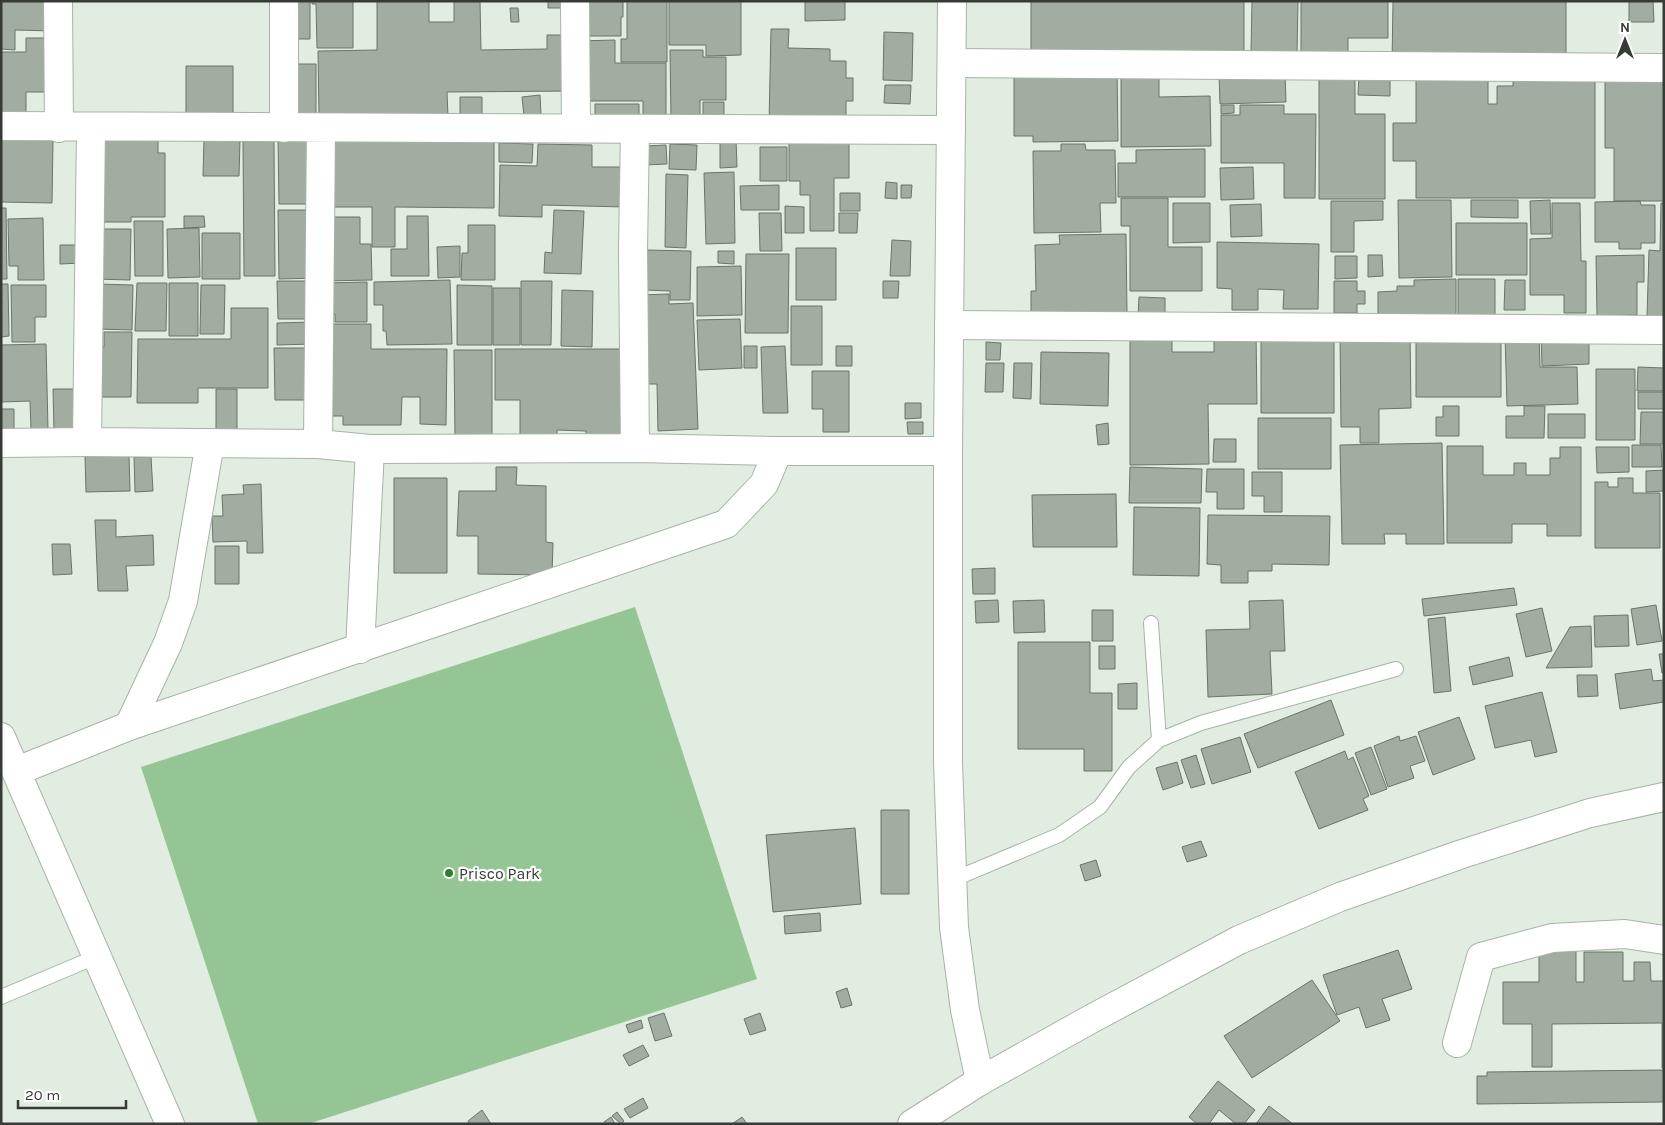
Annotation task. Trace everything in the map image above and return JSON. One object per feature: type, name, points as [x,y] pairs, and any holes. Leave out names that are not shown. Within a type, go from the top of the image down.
[{"type":"street","points":[[58,1],[59,128]]},
{"type":"street","points":[[284,1],[284,128]]},
{"type":"street","points":[[575,1],[576,128]]},
{"type":"street","points":[[952,1],[948,451],[948,762],[954,926],[965,1010],[980,1081]]},
{"type":"street","points":[[952,63],[1664,68]]},
{"type":"street","points":[[1,126],[59,128],[951,130]]},
{"type":"street","points":[[87,442],[91,127]]},
{"type":"street","points":[[318,444],[321,128]]},
{"type":"street","points":[[635,129],[633,250],[635,448]]},
{"type":"street","points":[[950,325],[1664,330]]},
{"type":"street","points":[[1,443],[318,444],[370,449],[635,448],[778,451],[948,451]]},
{"type":"street","points":[[129,726],[168,642],[183,601],[210,443]]},
{"type":"street","points":[[360,649],[370,449]]},
{"type":"street","points":[[17,771],[129,726],[726,524],[764,484],[778,451]]},
{"type":"street","points":[[1,738],[170,1124]]},
{"type":"street","points":[[912,1124],[980,1081],[1239,940],[1340,897],[1462,854],[1590,813],[1664,797]]},
{"type":"street","points":[[1457,1043],[1481,958],[1552,938],[1625,934],[1664,940]]},
{"type":"lane","points":[[1151,623],[1159,740]]},
{"type":"lane","points":[[952,880],[1059,835],[1100,807],[1129,767],[1159,740],[1201,723],[1396,669]]},
{"type":"lane","points":[[1,997],[98,956]]},
{"type":"green space","name":"Prisco Park","points":[[635,607],[757,979],[308,1124],[258,1124],[141,767]]},
{"type":"building","points":[[1,1],[54,1],[54,31],[15,30],[15,50],[1,49]]},
{"type":"building","points":[[289,1],[310,1],[310,39],[289,39]]},
{"type":"building","points":[[312,1],[353,1],[353,48],[317,48],[316,4],[312,4]]},
{"type":"building","points":[[377,1],[429,1],[429,22],[454,22],[454,1],[480,1],[481,50],[547,49],[547,35],[573,35],[573,91],[447,92],[448,116],[319,116],[318,51],[377,50]]},
{"type":"building","points":[[548,1],[562,1],[562,8],[548,8]]},
{"type":"building","points":[[580,1],[623,1],[621,36],[580,36]]},
{"type":"building","points":[[627,1],[667,1],[667,62],[621,62],[621,39],[627,39]]},
{"type":"building","points":[[669,1],[741,1],[741,55],[706,56],[706,45],[669,45]]},
{"type":"building","points":[[805,1],[845,1],[845,20],[805,21]]},
{"type":"building","points":[[1031,1],[1244,1],[1244,59],[1031,59]]},
{"type":"building","points":[[1252,1],[1298,1],[1297,53],[1251,52]]},
{"type":"building","points":[[1301,1],[1388,1],[1388,38],[1348,38],[1348,52],[1301,52]]},
{"type":"building","points":[[1393,1],[1566,1],[1566,65],[1392,64]]},
{"type":"building","points":[[1629,1],[1653,1],[1654,22],[1629,22]]},
{"type":"building","points":[[510,8],[518,8],[519,22],[511,22]]},
{"type":"building","points":[[771,29],[789,29],[788,48],[830,49],[830,61],[846,61],[846,78],[853,78],[853,101],[846,101],[846,117],[769,123]]},
{"type":"building","points":[[884,32],[913,33],[912,81],[883,80]]},
{"type":"building","points":[[26,38],[50,38],[49,92],[26,92],[26,115],[1,115],[1,52],[26,52]]},
{"type":"building","points":[[615,40],[615,63],[666,63],[666,117],[643,118],[643,101],[579,101],[578,41]]},
{"type":"building","points":[[670,50],[703,50],[703,57],[726,57],[726,100],[700,100],[700,119],[671,119]]},
{"type":"building","points":[[288,64],[316,64],[316,114],[289,115]]},
{"type":"building","points":[[186,66],[233,66],[233,113],[186,114]]},
{"type":"building","points":[[1117,67],[1118,141],[1033,142],[1033,136],[1014,136],[1014,69]]},
{"type":"building","points":[[1285,72],[1286,102],[1220,104],[1219,74]]},
{"type":"building","points":[[1359,72],[1390,73],[1390,96],[1358,95]]},
{"type":"building","points":[[1319,73],[1355,73],[1355,114],[1385,114],[1385,199],[1319,199]]},
{"type":"building","points":[[1605,73],[1664,73],[1664,201],[1614,201],[1614,148],[1605,148]]},
{"type":"building","points":[[1121,75],[1159,75],[1159,97],[1210,96],[1211,146],[1121,147]]},
{"type":"building","points":[[1416,75],[1488,75],[1488,104],[1497,104],[1497,86],[1513,86],[1513,75],[1595,75],[1595,198],[1416,198],[1416,161],[1393,161],[1393,123],[1416,123]]},
{"type":"building","points":[[885,85],[911,85],[910,104],[884,103]]},
{"type":"building","points":[[540,95],[541,115],[524,116],[522,97]]},
{"type":"building","points":[[460,97],[482,97],[482,117],[460,118]]},
{"type":"building","points":[[703,102],[724,102],[724,122],[703,122]]},
{"type":"building","points":[[595,104],[639,104],[639,122],[595,122]]},
{"type":"building","points":[[1221,105],[1234,105],[1234,113],[1221,114]]},
{"type":"building","points":[[1240,105],[1284,105],[1284,114],[1316,114],[1315,198],[1284,198],[1284,163],[1221,163],[1221,115],[1240,115]]},
{"type":"building","points":[[100,138],[158,138],[158,153],[165,153],[165,217],[131,217],[131,222],[96,222]]},
{"type":"building","points":[[326,138],[494,138],[494,208],[395,207],[395,247],[372,247],[372,207],[326,207]]},
{"type":"building","points":[[1,139],[53,139],[52,203],[1,202]]},
{"type":"building","points":[[204,139],[240,140],[239,176],[203,176]]},
{"type":"building","points":[[317,139],[318,204],[279,204],[278,140]]},
{"type":"building","points":[[736,139],[737,167],[720,168],[720,140]]},
{"type":"building","points":[[243,141],[274,141],[275,276],[244,276]]},
{"type":"building","points":[[789,141],[849,142],[849,178],[834,178],[834,231],[810,231],[810,195],[800,195],[800,181],[789,181]]},
{"type":"building","points":[[499,143],[533,144],[532,163],[499,162]]},
{"type":"building","points":[[538,144],[592,145],[592,167],[626,167],[625,207],[542,205],[542,217],[499,216],[500,165],[537,166]]},
{"type":"building","points":[[670,144],[697,145],[696,170],[669,169]]},
{"type":"building","points":[[1061,144],[1085,144],[1086,150],[1115,150],[1116,203],[1100,203],[1101,232],[1034,233],[1033,151],[1061,151]]},
{"type":"building","points":[[666,145],[667,164],[645,165],[644,146]]},
{"type":"building","points":[[760,147],[787,147],[787,181],[760,181]]},
{"type":"building","points":[[1205,149],[1205,197],[1118,197],[1118,163],[1136,163],[1136,150]]},
{"type":"building","points":[[1253,167],[1254,199],[1221,200],[1220,168]]},
{"type":"building","points":[[734,172],[735,243],[706,244],[704,173]]},
{"type":"building","points":[[666,174],[688,175],[686,248],[665,247]]},
{"type":"building","points":[[886,182],[897,183],[897,199],[885,198]]},
{"type":"building","points":[[779,185],[779,210],[741,210],[740,186]]},
{"type":"building","points":[[901,185],[912,185],[911,198],[901,198]]},
{"type":"building","points":[[840,193],[860,193],[860,211],[840,211]]},
{"type":"building","points":[[1121,198],[1168,198],[1168,247],[1202,247],[1202,291],[1130,291],[1130,226],[1121,226]]},
{"type":"building","points":[[1398,200],[1451,200],[1452,277],[1399,278]]},
{"type":"building","points":[[1471,200],[1518,200],[1518,218],[1471,217]]},
{"type":"building","points":[[1550,200],[1551,234],[1531,234],[1530,201]]},
{"type":"building","points":[[1331,201],[1383,201],[1383,220],[1354,221],[1354,252],[1331,252]]},
{"type":"building","points":[[1640,201],[1641,205],[1655,205],[1655,243],[1641,243],[1641,249],[1619,249],[1619,242],[1595,242],[1595,202]]},
{"type":"building","points":[[1173,203],[1210,203],[1210,242],[1173,243]]},
{"type":"building","points":[[1552,203],[1580,203],[1581,261],[1586,261],[1586,313],[1564,313],[1564,295],[1530,295],[1530,239],[1552,238]]},
{"type":"building","points":[[1661,203],[1664,203],[1664,317],[1647,317],[1649,250],[1660,251]]},
{"type":"building","points":[[1261,204],[1262,236],[1231,237],[1230,205]]},
{"type":"building","points":[[785,206],[804,207],[804,233],[785,233]]},
{"type":"building","points":[[1,208],[6,208],[7,279],[1,279]]},
{"type":"building","points":[[278,210],[317,210],[318,278],[279,279]]},
{"type":"building","points":[[554,210],[584,211],[581,274],[544,273],[545,252],[552,253]]},
{"type":"building","points":[[759,213],[781,213],[782,251],[760,251]]},
{"type":"building","points":[[839,213],[858,213],[857,233],[839,233]]},
{"type":"building","points":[[184,216],[204,216],[205,227],[184,228]]},
{"type":"building","points":[[407,216],[428,216],[429,276],[391,276],[391,249],[407,249]]},
{"type":"building","points":[[323,217],[360,217],[360,244],[371,244],[372,280],[325,281]]},
{"type":"building","points":[[43,218],[44,280],[18,280],[18,266],[9,266],[8,219]]},
{"type":"building","points":[[134,221],[163,221],[163,276],[135,276]]},
{"type":"building","points":[[1456,223],[1527,223],[1527,275],[1456,275]]},
{"type":"building","points":[[468,225],[495,225],[495,280],[461,280],[462,253],[468,253]]},
{"type":"building","points":[[199,228],[200,277],[168,278],[167,229]]},
{"type":"building","points":[[95,229],[131,229],[130,280],[94,279]]},
{"type":"building","points":[[202,233],[240,233],[240,279],[202,279]]},
{"type":"building","points":[[1126,234],[1127,314],[1031,316],[1031,291],[1036,291],[1035,245],[1060,244],[1059,235]]},
{"type":"building","points":[[892,240],[911,241],[910,276],[890,276]]},
{"type":"building","points":[[1217,242],[1319,244],[1318,309],[1283,309],[1284,290],[1258,289],[1258,310],[1232,310],[1232,289],[1217,288]]},
{"type":"building","points":[[60,245],[82,245],[82,263],[60,264]]},
{"type":"building","points":[[460,246],[460,277],[438,278],[437,247]]},
{"type":"building","points":[[796,248],[836,248],[836,300],[796,300]]},
{"type":"building","points":[[646,250],[691,251],[690,300],[670,300],[670,291],[645,290]]},
{"type":"building","points":[[718,251],[734,251],[734,264],[718,263]]},
{"type":"building","points":[[746,254],[789,254],[788,333],[745,333]]},
{"type":"building","points":[[1368,255],[1382,255],[1383,276],[1368,277]]},
{"type":"building","points":[[1644,255],[1644,282],[1637,282],[1637,315],[1597,316],[1596,256]]},
{"type":"building","points":[[1335,256],[1357,256],[1357,278],[1335,279]]},
{"type":"building","points":[[741,266],[742,315],[697,316],[697,267]]},
{"type":"building","points":[[1456,279],[1456,320],[1378,316],[1378,292],[1397,291],[1397,286],[1414,286],[1414,280]]},
{"type":"building","points":[[1458,279],[1495,279],[1495,321],[1458,321]]},
{"type":"building","points":[[450,280],[452,344],[387,345],[386,331],[383,331],[383,305],[374,305],[374,282]]},
{"type":"building","points":[[1505,280],[1525,280],[1525,310],[1504,310]]},
{"type":"building","points":[[277,281],[317,281],[318,319],[278,319]]},
{"type":"building","points":[[521,281],[552,281],[551,345],[521,345]]},
{"type":"building","points":[[883,281],[899,281],[898,298],[883,298]]},
{"type":"building","points":[[1334,281],[1357,281],[1357,291],[1365,291],[1365,304],[1357,304],[1357,313],[1334,313]]},
{"type":"building","points":[[367,282],[367,322],[335,322],[335,314],[327,314],[326,283]]},
{"type":"building","points":[[137,283],[167,283],[166,331],[135,331]]},
{"type":"building","points":[[169,283],[198,283],[198,336],[169,336]]},
{"type":"building","points":[[1,284],[8,284],[9,336],[1,337]]},
{"type":"building","points":[[98,284],[133,285],[132,330],[97,329]]},
{"type":"building","points":[[11,285],[46,285],[46,317],[35,317],[35,342],[12,342]]},
{"type":"building","points":[[201,285],[225,285],[224,334],[200,334]]},
{"type":"building","points":[[457,285],[492,286],[492,345],[457,345]]},
{"type":"building","points":[[493,288],[520,288],[520,345],[493,345]]},
{"type":"building","points":[[562,290],[593,291],[592,347],[561,346]]},
{"type":"building","points":[[669,294],[669,304],[693,303],[698,429],[658,431],[657,384],[645,384],[641,295]]},
{"type":"building","points":[[1139,297],[1165,298],[1165,317],[1138,317]]},
{"type":"building","points":[[791,306],[822,306],[822,365],[791,365]]},
{"type":"building","points":[[231,308],[268,308],[268,388],[198,388],[198,403],[137,403],[138,339],[231,339]]},
{"type":"building","points":[[740,319],[742,368],[699,370],[697,320]]},
{"type":"building","points":[[313,322],[314,344],[277,345],[277,323]]},
{"type":"building","points":[[324,324],[371,324],[371,349],[447,349],[446,425],[420,424],[420,397],[402,397],[401,425],[343,425],[343,416],[323,416]]},
{"type":"building","points":[[1589,331],[1589,364],[1542,366],[1541,332]]},
{"type":"building","points":[[104,332],[132,332],[131,397],[97,397],[98,347],[104,347]]},
{"type":"building","points":[[1416,332],[1501,332],[1501,397],[1416,397]]},
{"type":"building","points":[[1214,333],[1256,333],[1257,404],[1208,404],[1209,464],[1130,465],[1130,334],[1172,334],[1172,352],[1214,352]]},
{"type":"building","points":[[1410,333],[1411,408],[1379,409],[1379,443],[1360,443],[1360,427],[1341,427],[1340,334]]},
{"type":"building","points":[[1539,333],[1540,367],[1577,367],[1578,404],[1507,406],[1505,334]]},
{"type":"building","points":[[1261,334],[1334,335],[1334,413],[1261,413]]},
{"type":"building","points":[[986,342],[1001,343],[1000,360],[986,360]]},
{"type":"building","points":[[46,344],[48,429],[31,429],[30,401],[1,402],[1,345]]},
{"type":"building","points":[[744,346],[757,346],[757,368],[744,368]]},
{"type":"building","points":[[785,346],[788,413],[763,413],[761,347]]},
{"type":"building","points":[[836,346],[852,346],[852,366],[836,366]]},
{"type":"building","points":[[274,348],[308,348],[309,400],[275,400]]},
{"type":"building","points":[[495,349],[624,349],[624,437],[586,437],[586,431],[557,430],[557,437],[520,437],[520,400],[495,400]]},
{"type":"building","points":[[454,350],[492,350],[492,437],[455,437]]},
{"type":"building","points":[[1041,352],[1109,353],[1108,406],[1040,404]]},
{"type":"building","points":[[986,363],[1004,363],[1003,392],[985,392]]},
{"type":"building","points":[[1014,363],[1032,363],[1031,399],[1013,398]]},
{"type":"building","points":[[1638,367],[1664,368],[1664,391],[1637,391]]},
{"type":"building","points":[[1596,369],[1635,369],[1635,440],[1596,440]]},
{"type":"building","points":[[812,371],[849,371],[849,432],[823,432],[823,409],[812,409]]},
{"type":"building","points":[[53,389],[76,389],[77,429],[54,430]]},
{"type":"building","points":[[216,389],[237,389],[237,430],[216,430]]},
{"type":"building","points":[[1638,392],[1664,392],[1664,409],[1638,409]]},
{"type":"building","points":[[905,403],[921,403],[921,418],[905,419]]},
{"type":"building","points":[[1443,406],[1459,406],[1459,436],[1436,436],[1436,417],[1443,417]]},
{"type":"building","points":[[1524,406],[1545,406],[1544,438],[1506,438],[1506,416],[1524,416]]},
{"type":"building","points":[[1,409],[14,409],[14,430],[1,430]]},
{"type":"building","points":[[1641,412],[1664,412],[1664,444],[1640,444]]},
{"type":"building","points":[[1548,414],[1585,414],[1585,438],[1548,438]]},
{"type":"building","points":[[1258,418],[1331,418],[1331,469],[1258,469]]},
{"type":"building","points":[[907,422],[923,422],[923,434],[908,434]]},
{"type":"building","points":[[1108,423],[1109,444],[1098,445],[1096,425]]},
{"type":"building","points":[[1214,439],[1236,439],[1236,462],[1213,462]]},
{"type":"building","points":[[1442,443],[1444,544],[1406,544],[1406,534],[1384,534],[1385,544],[1342,544],[1340,445]]},
{"type":"building","points":[[1632,445],[1661,445],[1662,467],[1632,467]]},
{"type":"building","points":[[1447,446],[1483,446],[1483,475],[1514,475],[1514,463],[1526,463],[1526,475],[1550,475],[1550,458],[1560,458],[1560,447],[1581,447],[1581,536],[1547,536],[1547,524],[1512,524],[1512,543],[1447,543]]},
{"type":"building","points":[[1596,447],[1629,447],[1629,472],[1597,473]]},
{"type":"building","points":[[129,455],[130,491],[86,492],[85,456]]},
{"type":"building","points":[[134,457],[151,457],[153,491],[135,492]]},
{"type":"building","points":[[496,467],[517,467],[516,485],[546,486],[546,542],[553,543],[552,575],[478,574],[478,536],[457,536],[459,491],[496,491]]},
{"type":"building","points":[[1130,467],[1202,469],[1201,503],[1129,503]]},
{"type":"building","points":[[1207,469],[1244,469],[1244,509],[1217,509],[1217,492],[1206,492]]},
{"type":"building","points":[[1664,470],[1664,491],[1646,492],[1646,471]]},
{"type":"building","points":[[1252,472],[1282,472],[1282,512],[1264,512],[1264,496],[1252,496]]},
{"type":"building","points":[[394,478],[447,478],[447,573],[394,573]]},
{"type":"building","points":[[1618,478],[1633,478],[1633,493],[1660,493],[1660,548],[1595,548],[1595,482],[1608,482],[1608,487],[1618,487]]},
{"type":"building","points":[[261,484],[263,553],[247,553],[247,541],[213,542],[212,516],[223,516],[222,495],[244,494],[243,485]]},
{"type":"building","points":[[1116,494],[1117,547],[1033,547],[1032,495]]},
{"type":"building","points":[[1134,507],[1200,508],[1199,576],[1133,575]]},
{"type":"building","points":[[1208,515],[1330,516],[1329,565],[1272,564],[1272,571],[1248,571],[1248,583],[1221,583],[1221,565],[1207,564]]},
{"type":"building","points":[[95,520],[116,520],[116,537],[153,535],[154,565],[126,566],[128,591],[98,591]]},
{"type":"building","points":[[52,544],[70,544],[72,574],[53,575]]},
{"type":"building","points":[[215,546],[239,546],[239,584],[215,584]]},
{"type":"building","points":[[995,568],[995,594],[973,594],[972,569]]},
{"type":"building","points":[[1514,588],[1517,605],[1424,616],[1422,599]]},
{"type":"building","points":[[998,600],[999,622],[976,623],[975,601]]},
{"type":"building","points":[[1044,600],[1045,632],[1014,633],[1013,601]]},
{"type":"building","points":[[1283,600],[1285,651],[1270,651],[1272,694],[1208,697],[1206,630],[1250,629],[1249,601]]},
{"type":"building","points":[[1656,605],[1662,641],[1637,645],[1631,609]]},
{"type":"building","points":[[1542,608],[1552,651],[1526,657],[1516,614]]},
{"type":"building","points":[[1092,610],[1113,610],[1113,641],[1092,641]]},
{"type":"building","points":[[1628,615],[1629,646],[1595,647],[1594,616]]},
{"type":"building","points":[[1445,617],[1451,691],[1434,693],[1428,619]]},
{"type":"building","points":[[1591,626],[1592,667],[1546,668],[1570,627]]},
{"type":"building","points":[[1018,642],[1090,642],[1090,693],[1112,693],[1112,771],[1084,771],[1084,749],[1018,749]]},
{"type":"building","points":[[1099,646],[1115,646],[1115,669],[1099,669]]},
{"type":"building","points":[[1659,654],[1664,654],[1664,673],[1662,673]]},
{"type":"building","points":[[1509,657],[1513,676],[1473,685],[1469,667]]},
{"type":"building","points":[[1651,669],[1653,681],[1664,680],[1664,702],[1620,709],[1615,674]]},
{"type":"building","points":[[1577,675],[1597,675],[1598,696],[1578,697]]},
{"type":"building","points":[[1137,683],[1137,709],[1118,709],[1118,684]]},
{"type":"building","points":[[1542,692],[1557,752],[1535,757],[1531,740],[1495,748],[1485,706]]},
{"type":"building","points":[[1331,700],[1344,735],[1258,768],[1244,734]]},
{"type":"building","points":[[1459,717],[1475,759],[1433,775],[1418,732]]},
{"type":"building","points":[[1399,736],[1400,741],[1416,736],[1425,761],[1410,766],[1414,778],[1388,787],[1374,746]]},
{"type":"building","points":[[1240,737],[1251,772],[1212,784],[1201,749]]},
{"type":"building","points":[[1371,747],[1387,789],[1371,795],[1355,753]]},
{"type":"building","points":[[1345,751],[1348,760],[1353,757],[1369,796],[1363,799],[1368,810],[1319,829],[1295,772]]},
{"type":"building","points":[[1196,755],[1205,784],[1191,788],[1181,760]]},
{"type":"building","points":[[1177,762],[1183,783],[1163,790],[1156,768]]},
{"type":"building","points":[[881,810],[909,810],[909,894],[881,894]]},
{"type":"building","points":[[855,828],[861,904],[773,912],[766,835]]},
{"type":"building","points":[[1201,841],[1207,856],[1187,862],[1182,847]]},
{"type":"building","points":[[1096,860],[1101,876],[1085,881],[1080,865]]},
{"type":"building","points":[[820,913],[821,931],[785,934],[784,916]]},
{"type":"building","points":[[1539,947],[1576,947],[1576,982],[1584,982],[1584,952],[1623,952],[1623,981],[1634,981],[1634,962],[1650,962],[1651,981],[1664,981],[1664,1068],[1662,1068],[1662,1023],[1552,1024],[1552,1067],[1532,1067],[1532,1024],[1503,1024],[1503,982],[1539,982]]},
{"type":"building","points":[[1398,950],[1412,989],[1382,999],[1390,1020],[1366,1028],[1359,1007],[1337,1015],[1323,975]]},
{"type":"building","points":[[1312,980],[1340,1021],[1252,1078],[1224,1036]]},
{"type":"building","points":[[847,988],[852,1005],[841,1008],[836,992]]},
{"type":"building","points":[[664,1013],[672,1036],[655,1041],[648,1018]]},
{"type":"building","points":[[760,1013],[766,1030],[750,1035],[744,1019]]},
{"type":"building","points":[[641,1020],[643,1028],[629,1033],[626,1025]]},
{"type":"building","points":[[643,1045],[649,1056],[629,1066],[623,1055]]},
{"type":"building","points":[[1664,1070],[1664,1102],[1477,1104],[1477,1076],[1487,1076],[1487,1072]]},
{"type":"building","points":[[1218,1081],[1255,1110],[1244,1124],[1236,1124],[1219,1110],[1209,1124],[1197,1124],[1189,1117]]},
{"type":"building","points":[[643,1098],[648,1108],[630,1118],[624,1109]]},
{"type":"building","points":[[1269,1106],[1293,1124],[1256,1124]]},
{"type":"building","points":[[482,1110],[491,1124],[469,1124],[468,1121]]},
{"type":"building","points":[[617,1112],[624,1121],[621,1124],[612,1116]]},
{"type":"building","points":[[611,1117],[615,1124],[605,1124],[604,1122]]},
{"type":"building","points":[[742,1117],[747,1124],[732,1124]]},
{"type":"place","name":"Prisco Park","points":[[449,873]]}]
